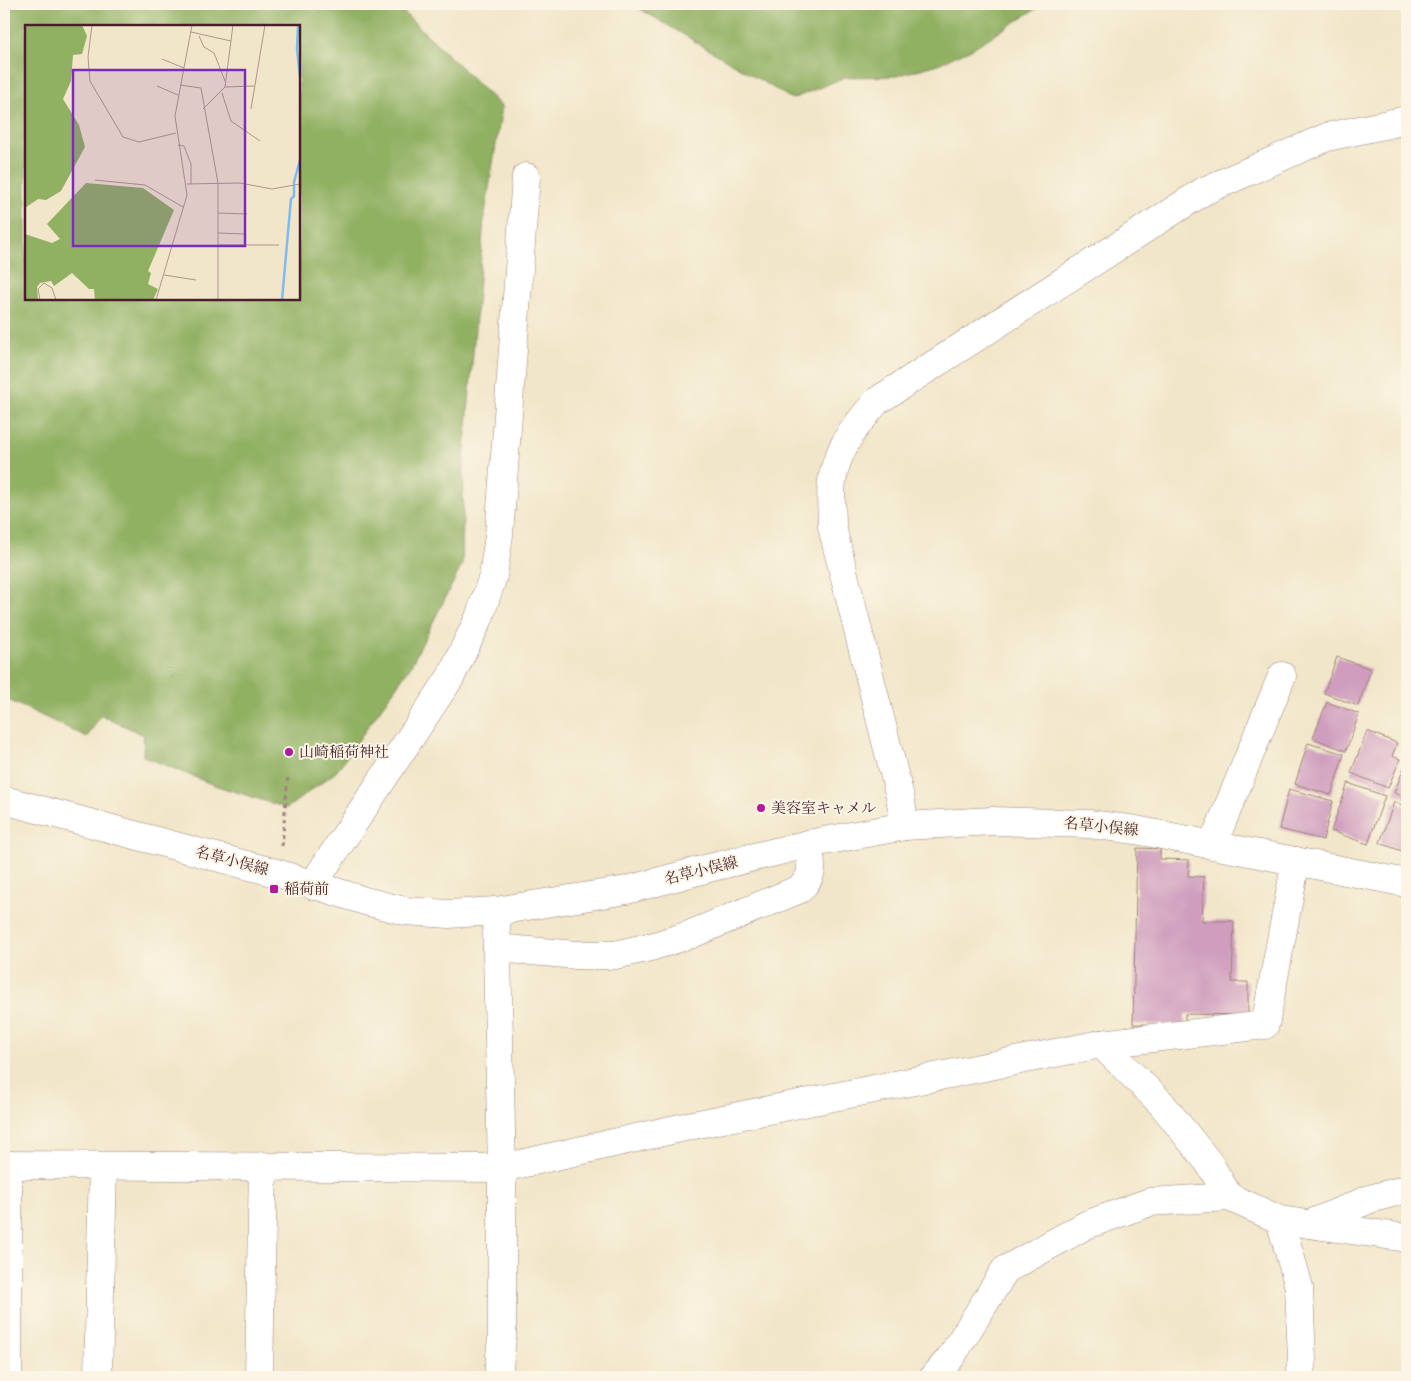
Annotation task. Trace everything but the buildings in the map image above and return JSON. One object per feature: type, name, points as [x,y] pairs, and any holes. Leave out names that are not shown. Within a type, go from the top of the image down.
[{"type":"street","points":[[905,826],[900,796],[832,527],[832,481],[842,448],[858,423],[878,401],[1204,191],[1327,137],[1407,120]]},
{"type":"street","points":[[314,886],[321,872],[450,678],[479,618],[493,576],[499,535],[526,177]]},
{"type":"street","points":[[1213,844],[1282,676]]},
{"type":"street","name":"名草小俣線","points":[[4,800],[280,874],[314,886],[405,911],[449,914],[496,911],[627,890],[808,844],[905,826],[992,821],[1089,824],[1171,836],[1407,883]]},
{"type":"street","points":[[497,948],[577,955],[615,955],[654,946],[689,934],[800,889],[809,880],[811,868],[808,844]]},
{"type":"street","points":[[8,1377],[6,1165],[502,1168],[698,1124],[1101,1044],[1265,1024],[1296,861]]},
{"type":"street","points":[[496,911],[502,1168],[502,1337],[498,1377]]},
{"type":"street","points":[[1101,1044],[1161,1103],[1210,1163],[1229,1197]]},
{"type":"street","points":[[98,1377],[103,1166]]},
{"type":"street","points":[[259,1377],[263,1166]]},
{"type":"street","points":[[1308,1224],[1370,1199],[1407,1189]]},
{"type":"street","points":[[934,1377],[951,1357],[1005,1270],[1086,1225],[1150,1202],[1229,1197],[1280,1220],[1407,1238]]},
{"type":"street","points":[[1280,1220],[1299,1287],[1302,1360],[1299,1377]]},
{"type":"path","points":[[280,874],[288,775]]},
{"type":"green space","points":[[4,4],[395,4],[502,107],[484,219],[464,462],[462,565],[410,667],[336,772],[287,808],[214,785],[143,756],[144,735],[101,715],[87,737],[4,698]]},
{"type":"green space","points":[[632,4],[1044,4],[971,49],[938,64],[896,76],[845,77],[792,99]]},
{"type":"place","name":"山崎稲荷神社","points":[[289,752]]},
{"type":"place","name":"美容室キャメル","points":[[761,808]]},
{"type":"place","name":"稲荷前","points":[[274,889]]}]
